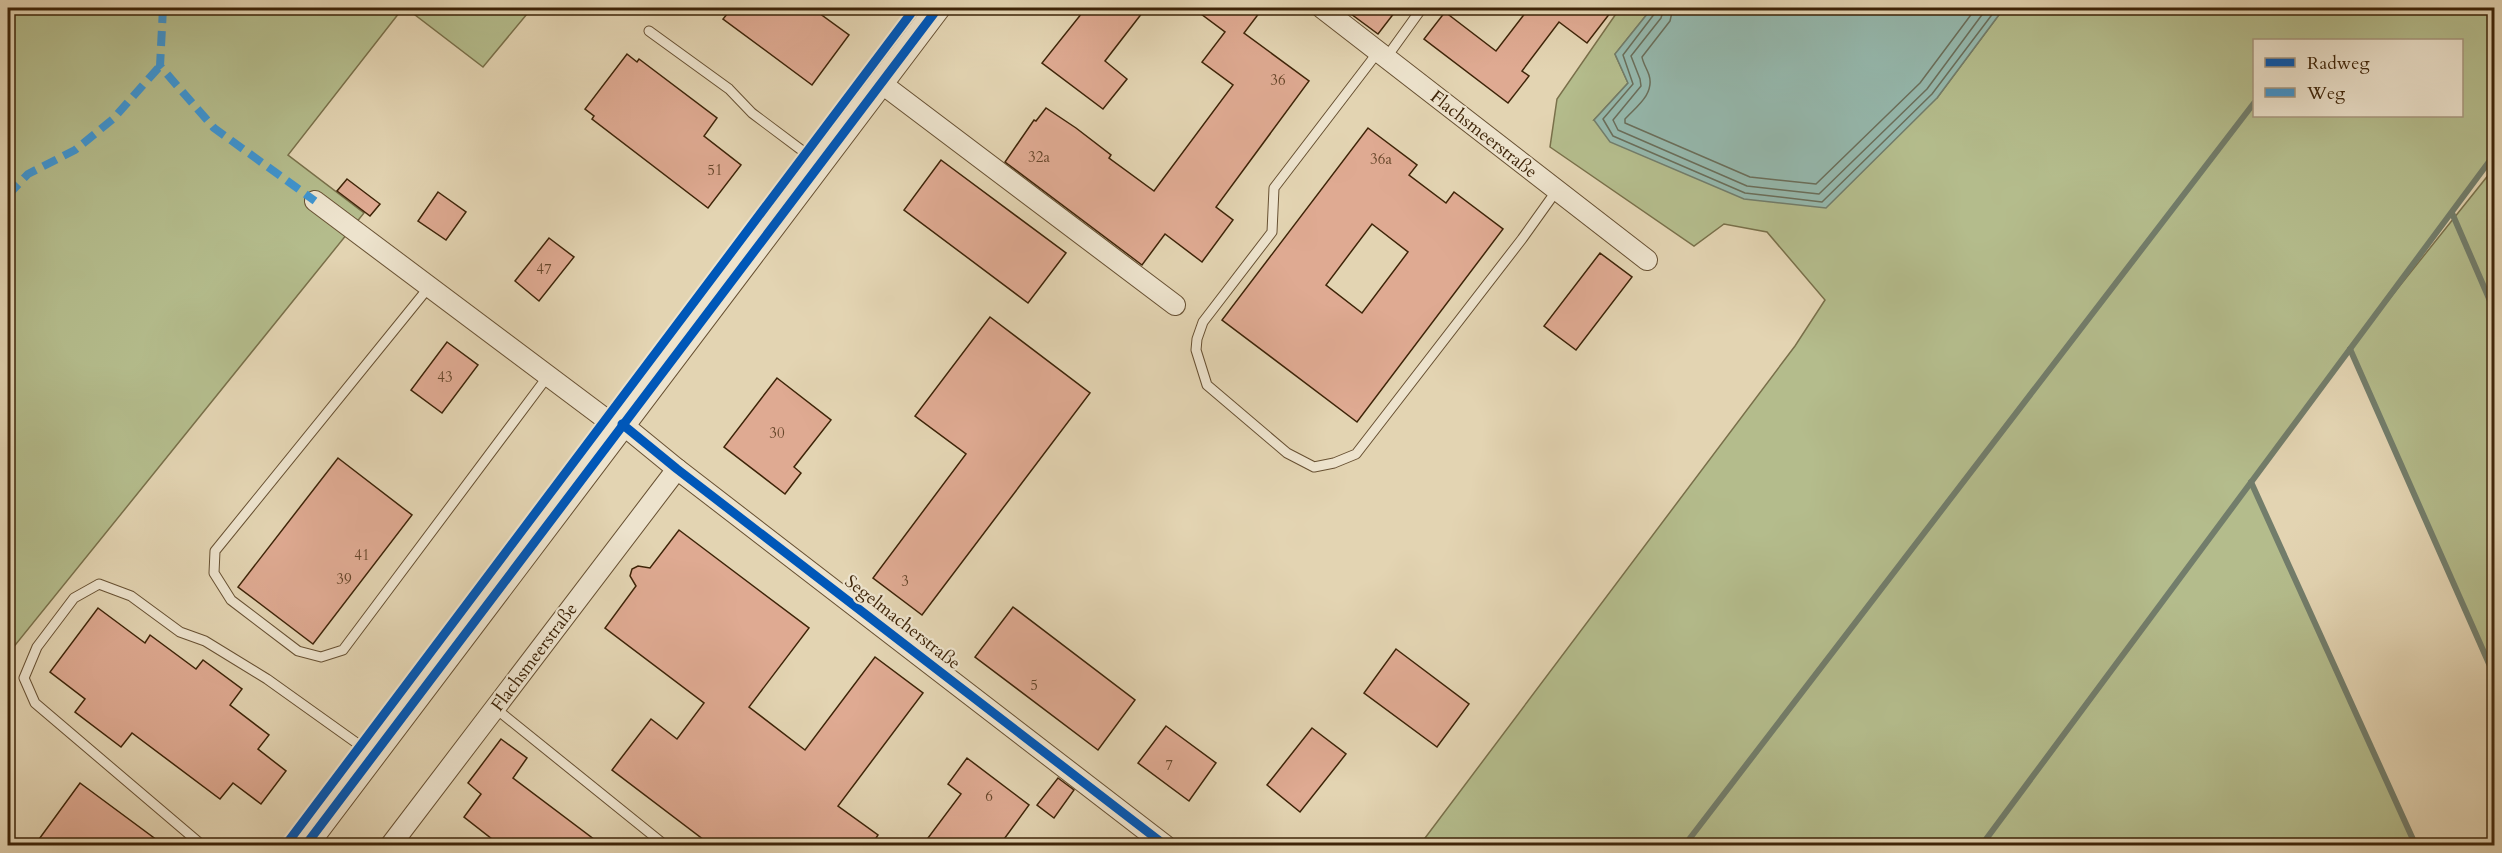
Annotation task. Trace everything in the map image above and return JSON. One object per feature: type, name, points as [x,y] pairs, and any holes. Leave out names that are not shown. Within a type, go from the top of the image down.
[{"type":"street","points":[[305,846],[938,8]]},
{"type":"street","name":"Flachsmeerstraße","points":[[1322,8],[1647,260]]},
{"type":"street","points":[[881,83],[1175,305]]},
{"type":"street","name":"Segelmacherstraße","points":[[315,201],[548,376],[677,469],[1166,846]]},
{"type":"street","name":"Flachsmeerstraße","points":[[390,846],[677,469]]},
{"type":"lane","points":[[1422,8],[1274,188],[1272,232],[1203,322],[1197,339],[1196,350],[1207,385],[1287,453],[1314,467],[1334,463],[1356,454],[1486,287],[1557,190]]},
{"type":"lane","points":[[649,31],[729,89],[752,113],[819,164]]},
{"type":"lane","points":[[429,286],[215,551],[214,573],[231,600],[298,651],[321,657],[343,650],[548,376]]},
{"type":"lane","points":[[203,846],[35,703],[24,678],[37,647],[74,598],[99,584],[131,596],[180,632],[205,641],[267,679],[373,755]]},
{"type":"lane","points":[[495,708],[666,846]]},
{"type":"green space","points":[[8,8],[403,8],[288,155],[364,213],[8,654]]},
{"type":"green space","points":[[406,8],[532,8],[483,67]]},
{"type":"green space","points":[[1620,8],[1652,8],[1615,54],[1628,83],[1594,120],[1937,98],[2004,8],[2494,8],[2494,155],[2366,328],[2494,168],[2494,675],[2350,350],[2252,482],[2414,845],[1419,846],[1795,346],[1825,300],[1767,232],[1724,224],[1694,246],[1550,147],[1557,99]]},
{"type":"water","points":[[1652,8],[2004,8],[1937,98],[1826,208],[1744,199],[1610,142],[1594,120],[1628,83],[1615,54]]},
{"type":"building","points":[[732,8],[812,8],[849,35],[812,85],[723,19]]},
{"type":"building","points":[[1086,8],[1146,8],[1105,61],[1127,79],[1103,109],[1042,63]]},
{"type":"building","points":[[1193,8],[1263,8],[1244,33],[1309,81],[1216,207],[1233,220],[1202,262],[1165,234],[1142,265],[1005,162],[1034,120],[1036,121],[1046,108],[1076,128],[1111,155],[1109,158],[1154,191],[1233,85],[1202,62],[1225,32]]},
{"type":"building","points":[[1343,8],[1398,8],[1378,34]]},
{"type":"building","points":[[1529,8],[1614,8],[1587,43],[1559,22],[1522,71],[1529,76],[1508,103],[1424,39],[1445,12],[1496,51]]},
{"type":"building","points":[[627,54],[637,62],[639,59],[717,118],[704,136],[741,165],[708,208],[592,119],[594,116],[585,109]]},
{"type":"building","points":[[1368,128],[1417,165],[1409,175],[1446,203],[1454,192],[1503,229],[1357,422],[1222,320]],"holes":[[[1372,224],[1408,252],[1362,313],[1326,285]]]},
{"type":"building","points":[[941,160],[1066,253],[1028,303],[904,210]]},
{"type":"building","points":[[347,179],[380,204],[370,216],[337,191]]},
{"type":"building","points":[[438,192],[466,212],[446,240],[418,221]]},
{"type":"building","points":[[549,238],[574,257],[539,301],[515,281]]},
{"type":"building","points":[[1600,253],[1632,277],[1576,350],[1544,326]]},
{"type":"building","points":[[990,317],[1090,393],[922,615],[873,578],[966,454],[915,416]]},
{"type":"building","points":[[447,342],[478,365],[442,413],[411,390]]},
{"type":"building","points":[[777,378],[831,420],[794,467],[801,473],[785,494],[724,447]]},
{"type":"building","points":[[338,458],[412,515],[313,644],[238,587]]},
{"type":"building","points":[[679,530],[809,628],[749,707],[805,750],[875,657],[923,693],[838,806],[878,835],[871,846],[712,846],[612,770],[651,719],[677,739],[704,703],[605,628],[636,586],[630,576],[632,569],[638,566],[650,568]]},
{"type":"building","points":[[1013,607],[1135,700],[1098,750],[975,657]]},
{"type":"building","points":[[98,608],[145,643],[150,635],[196,669],[203,660],[242,689],[230,705],[269,735],[258,749],[286,771],[261,804],[233,783],[220,799],[132,733],[121,747],[75,712],[85,699],[50,672]]},
{"type":"building","points":[[1396,649],[1469,704],[1437,747],[1364,693]]},
{"type":"building","points":[[1166,726],[1216,763],[1189,801],[1138,763]]},
{"type":"building","points":[[1312,728],[1346,754],[1300,812],[1267,785]]},
{"type":"building","points":[[501,739],[527,758],[513,778],[603,846],[501,846],[464,817],[481,794],[468,783]]},
{"type":"building","points":[[967,758],[1029,805],[999,846],[922,846],[961,794],[948,784]]},
{"type":"building","points":[[1058,778],[1074,790],[1054,818],[1037,805]]},
{"type":"building","points":[[80,783],[165,846],[34,846]]},
{"type":"waterway","points":[[1684,846],[2253,104]]},
{"type":"waterway","points":[[1981,846],[2494,155]]},
{"type":"waterway","points":[[2452,213],[2494,310]]},
{"type":"waterway","points":[[2350,349],[2494,675]]},
{"type":"waterway","points":[[2251,482],[2416,846]]},
{"type":"marked path","points":[[163,8],[160,66],[214,128],[315,201]]},
{"type":"marked path","points":[[8,195],[28,174],[75,150],[113,119],[160,66]]},
{"type":"cycle path","points":[[285,846],[915,8]]},
{"type":"cycle path","points":[[305,846],[938,8]]},
{"type":"cycle path","points":[[622,424],[677,469],[1166,846]]}]
